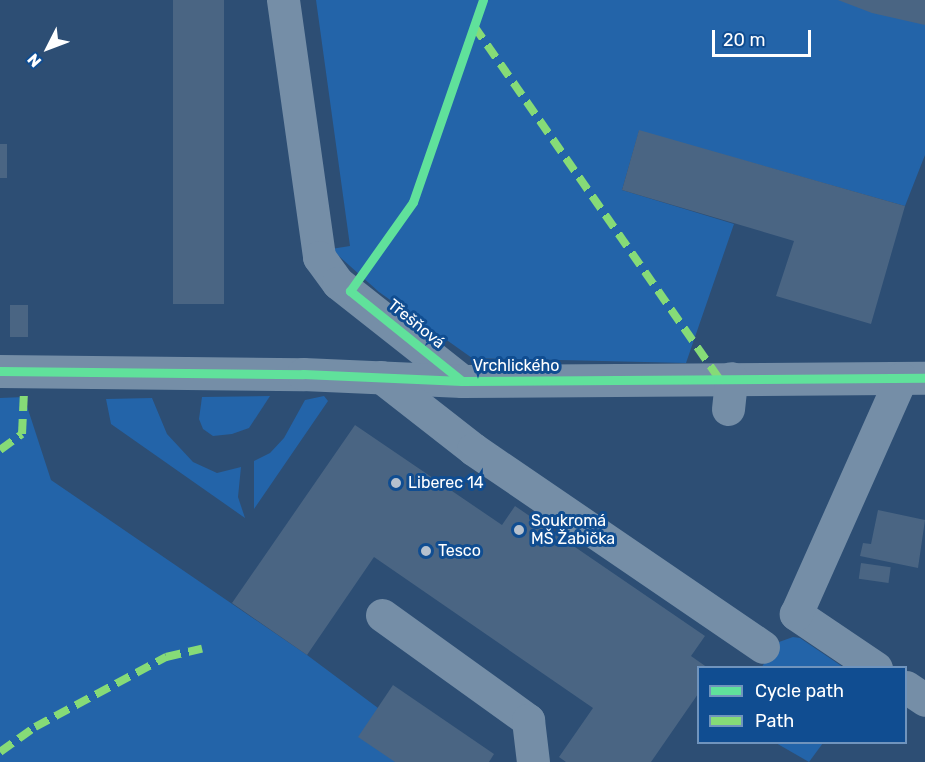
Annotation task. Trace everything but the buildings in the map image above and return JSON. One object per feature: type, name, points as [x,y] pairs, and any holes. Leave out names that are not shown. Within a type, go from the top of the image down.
[{"type":"street","name":"Třešňová","points":[[283,0],[319,257],[338,283],[462,381]]},
{"type":"street","name":"Vrchlického","points":[[0,371],[381,377],[462,381],[602,394],[730,394],[913,378]]},
{"type":"street","points":[[381,377],[473,449],[763,646]]},
{"type":"street","name":"Vrchlického","points":[[873,666],[796,614],[913,378]]},
{"type":"street","points":[[382,615],[528,720],[533,762]]},
{"type":"street","points":[[907,688],[925,700]]},
{"type":"shaded area","points":[[316,0],[925,0],[925,155],[905,206],[639,131],[622,190],[734,224],[686,363],[472,358],[379,292],[331,249],[350,246]]},
{"type":"shaded area","points":[[270,396],[249,428],[232,434],[213,436],[203,429],[199,419],[202,397]]},
{"type":"shaded area","points":[[324,396],[328,401],[254,509],[254,461],[270,453],[284,438],[305,400]]},
{"type":"shaded area","points":[[24,397],[51,480],[307,655],[378,708],[395,762],[0,762],[0,398]]},
{"type":"shaded area","points":[[152,398],[167,434],[193,462],[217,473],[241,467],[238,497],[245,518],[111,424],[106,399]]},
{"type":"shaded area","points":[[793,637],[800,638],[842,666],[762,666],[779,642]]},
{"type":"shaded area","points":[[778,744],[822,744],[809,762]]},
{"type":"marked path","points":[[474,26],[719,378]]},
{"type":"marked path","points":[[0,450],[22,434],[24,391]]},
{"type":"marked path","points":[[0,752],[35,727],[166,657],[202,649]]},
{"type":"cycle path","points":[[462,381],[350,291],[413,202],[483,0]]},
{"type":"cycle path","points":[[0,371],[303,374],[462,381],[925,378]]},
{"type":"place","name":"Liberec 14","points":[[396,483]]},
{"type":"place","name":"Soukromá MŠ Žabička","points":[[519,530]]},
{"type":"place","name":"Tesco","points":[[426,551]]}]
